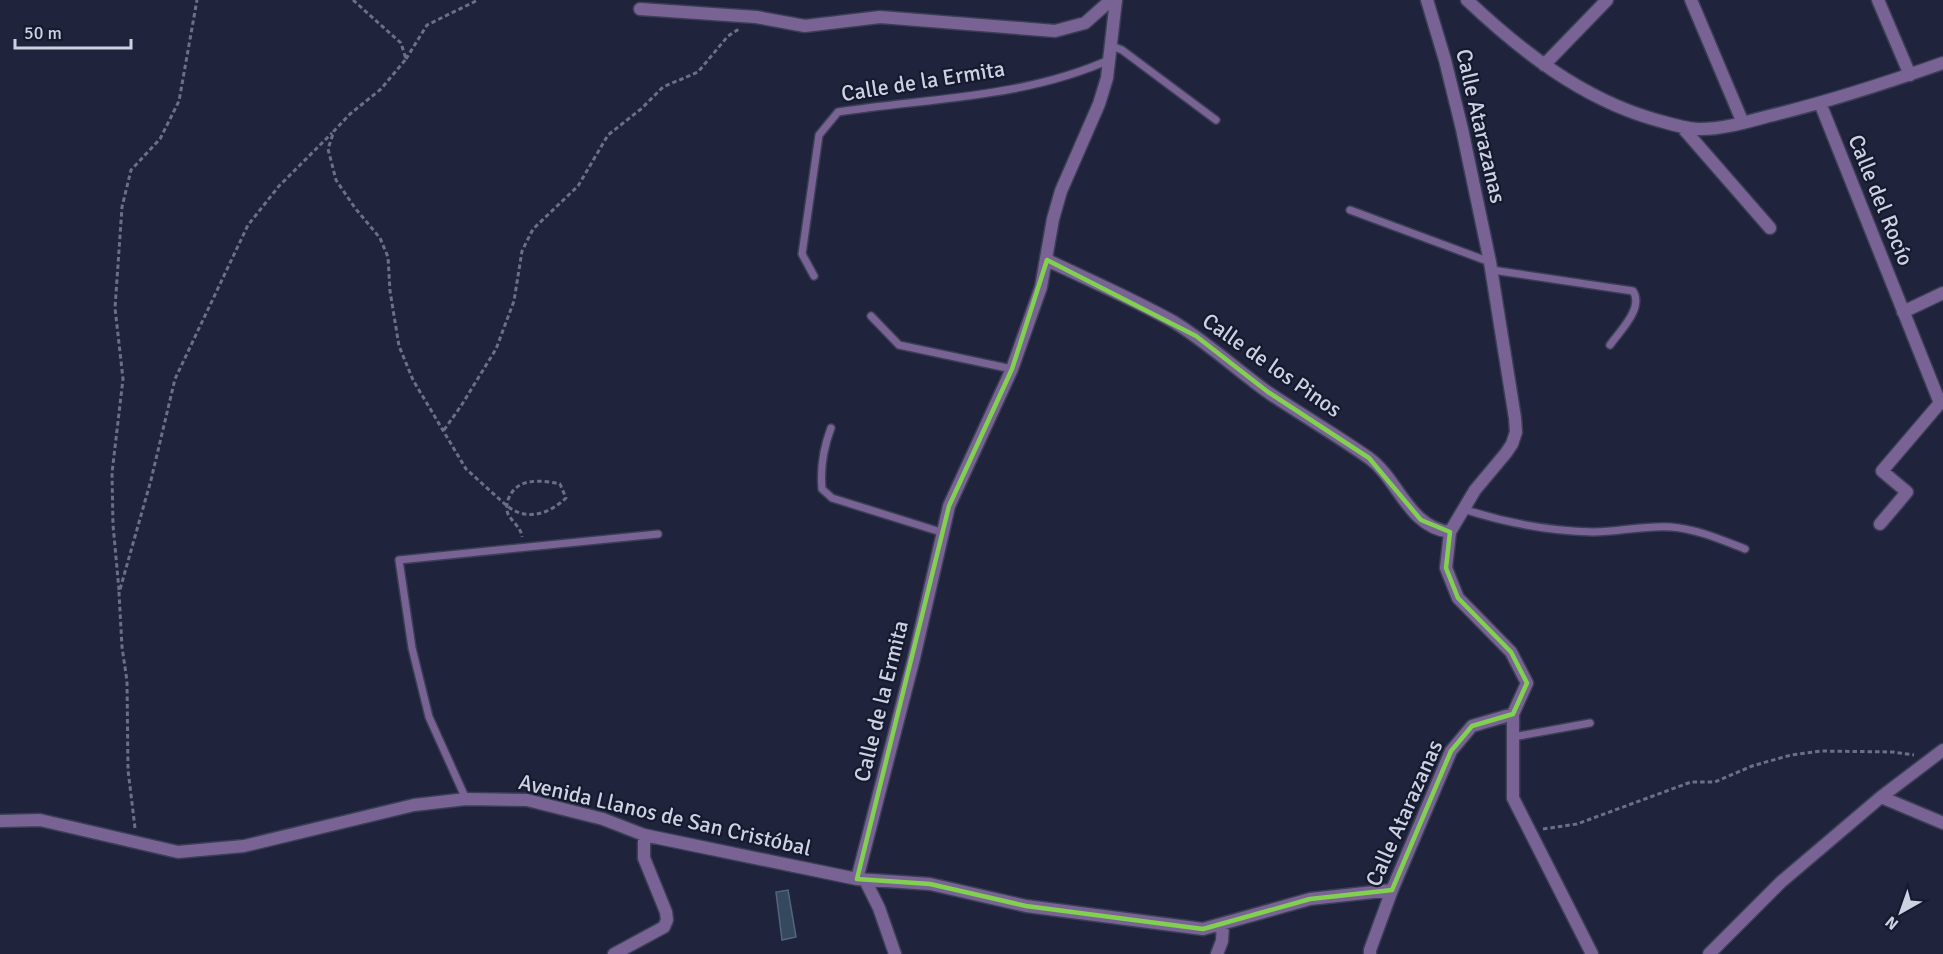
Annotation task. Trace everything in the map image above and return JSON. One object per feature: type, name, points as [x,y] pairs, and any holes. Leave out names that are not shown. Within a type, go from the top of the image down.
[{"type":"street","name":"Calle de la Ermita","points":[[640,9],[756,17],[805,26],[880,17],[1055,32],[1084,23],[1111,0]]},
{"type":"street","name":"Calle de la Ermita","points":[[861,879],[950,506],[1012,369],[1041,287],[1053,219],[1061,191],[1099,104],[1111,53],[1116,0]]},
{"type":"street","name":"Calle Atarazanas","points":[[1369,953],[1392,890],[1452,751],[1472,726],[1513,714],[1527,683],[1511,652],[1458,598],[1446,568],[1450,532],[1475,489],[1506,453],[1516,432],[1514,405],[1491,266],[1462,129],[1427,0]]},
{"type":"street","points":[[1467,0],[1499,30],[1544,65],[1590,94],[1625,111],[1682,127],[1700,129],[1743,123],[1820,103],[1943,63]]},
{"type":"street","points":[[1544,65],[1607,0]]},
{"type":"street","points":[[1691,0],[1743,123]]},
{"type":"street","points":[[1878,0],[1910,75]]},
{"type":"street","name":"Calle del Rocío","points":[[1820,103],[1940,403],[1882,471],[1907,492],[1880,524]]},
{"type":"street","points":[[1682,127],[1770,228]]},
{"type":"street","name":"Calle de los Pinos","points":[[1047,260],[1172,321],[1196,336],[1268,392],[1369,458],[1388,476],[1421,520],[1440,531],[1450,532]]},
{"type":"street","points":[[1903,312],[1943,293]]},
{"type":"street","points":[[1513,714],[1512,798],[1592,954]]},
{"type":"street","points":[[1709,954],[1768,893],[1881,797],[1943,750]]},
{"type":"street","points":[[1881,797],[1943,823]]},
{"type":"street","name":"Avenida Llanos de San Cristóbal","points":[[0,821],[40,820],[178,852],[244,846],[414,805],[466,800],[526,800],[603,819],[644,835],[861,879],[930,884],[1026,906],[1203,929],[1310,899],[1392,890]]},
{"type":"street","points":[[614,954],[664,927],[667,920],[666,912],[644,858],[644,835]]},
{"type":"street","points":[[861,879],[879,908],[895,954]]},
{"type":"street","points":[[1217,954],[1223,924]]},
{"type":"lane","points":[[1111,53],[1122,50],[1216,120]]},
{"type":"lane","name":"Calle de la Ermita","points":[[814,276],[802,254],[817,145],[819,135],[838,112],[997,92],[1080,73],[1111,53]]},
{"type":"lane","points":[[1350,210],[1491,266],[1633,291],[1636,300],[1634,310],[1610,345]]},
{"type":"lane","points":[[871,315],[899,345],[1012,369]]},
{"type":"lane","points":[[831,428],[822,452],[820,473],[822,489],[832,498],[944,533]]},
{"type":"lane","points":[[1463,509],[1526,526],[1595,532],[1671,527],[1695,531],[1745,549]]},
{"type":"lane","points":[[466,800],[429,717],[412,648],[399,560],[658,534]]},
{"type":"lane","points":[[1513,737],[1590,723]]},
{"type":"path","points":[[138,844],[132,815],[128,770],[127,681],[122,647],[113,525],[112,472],[123,380],[115,308],[122,207],[131,170],[160,139],[179,101],[197,0]]},
{"type":"path","points":[[353,0],[401,43],[406,59]]},
{"type":"path","points":[[119,593],[151,480],[175,379],[248,225],[279,186],[350,114],[381,89],[406,59],[427,25],[478,0]]},
{"type":"path","points":[[443,430],[461,406],[495,349],[514,301],[522,251],[533,229],[578,186],[608,135],[663,87],[698,72],[728,36],[756,17]]},
{"type":"path","points":[[333,131],[328,149],[336,180],[380,238],[388,257],[390,291],[399,346],[413,380],[466,469],[506,505],[512,510],[531,516],[554,509],[566,498],[560,484],[542,480],[521,483],[511,493],[506,505],[508,514],[522,532],[524,547]]},
{"type":"path","points":[[1530,832],[1577,824],[1691,782],[1715,782],[1752,766],[1791,755],[1821,751],[1893,752],[1915,755],[1923,764]]},
{"type":"highlighted area","points":[[1047,260],[1196,336],[1268,392],[1369,458],[1421,520],[1450,532],[1446,568],[1458,598],[1511,652],[1527,683],[1513,714],[1472,726],[1451,751],[1392,890],[1310,899],[1203,929],[1026,906],[930,884],[857,879],[949,506],[1012,369]]},
{"type":"building","points":[[788,890],[796,937],[782,940],[776,892]]}]
